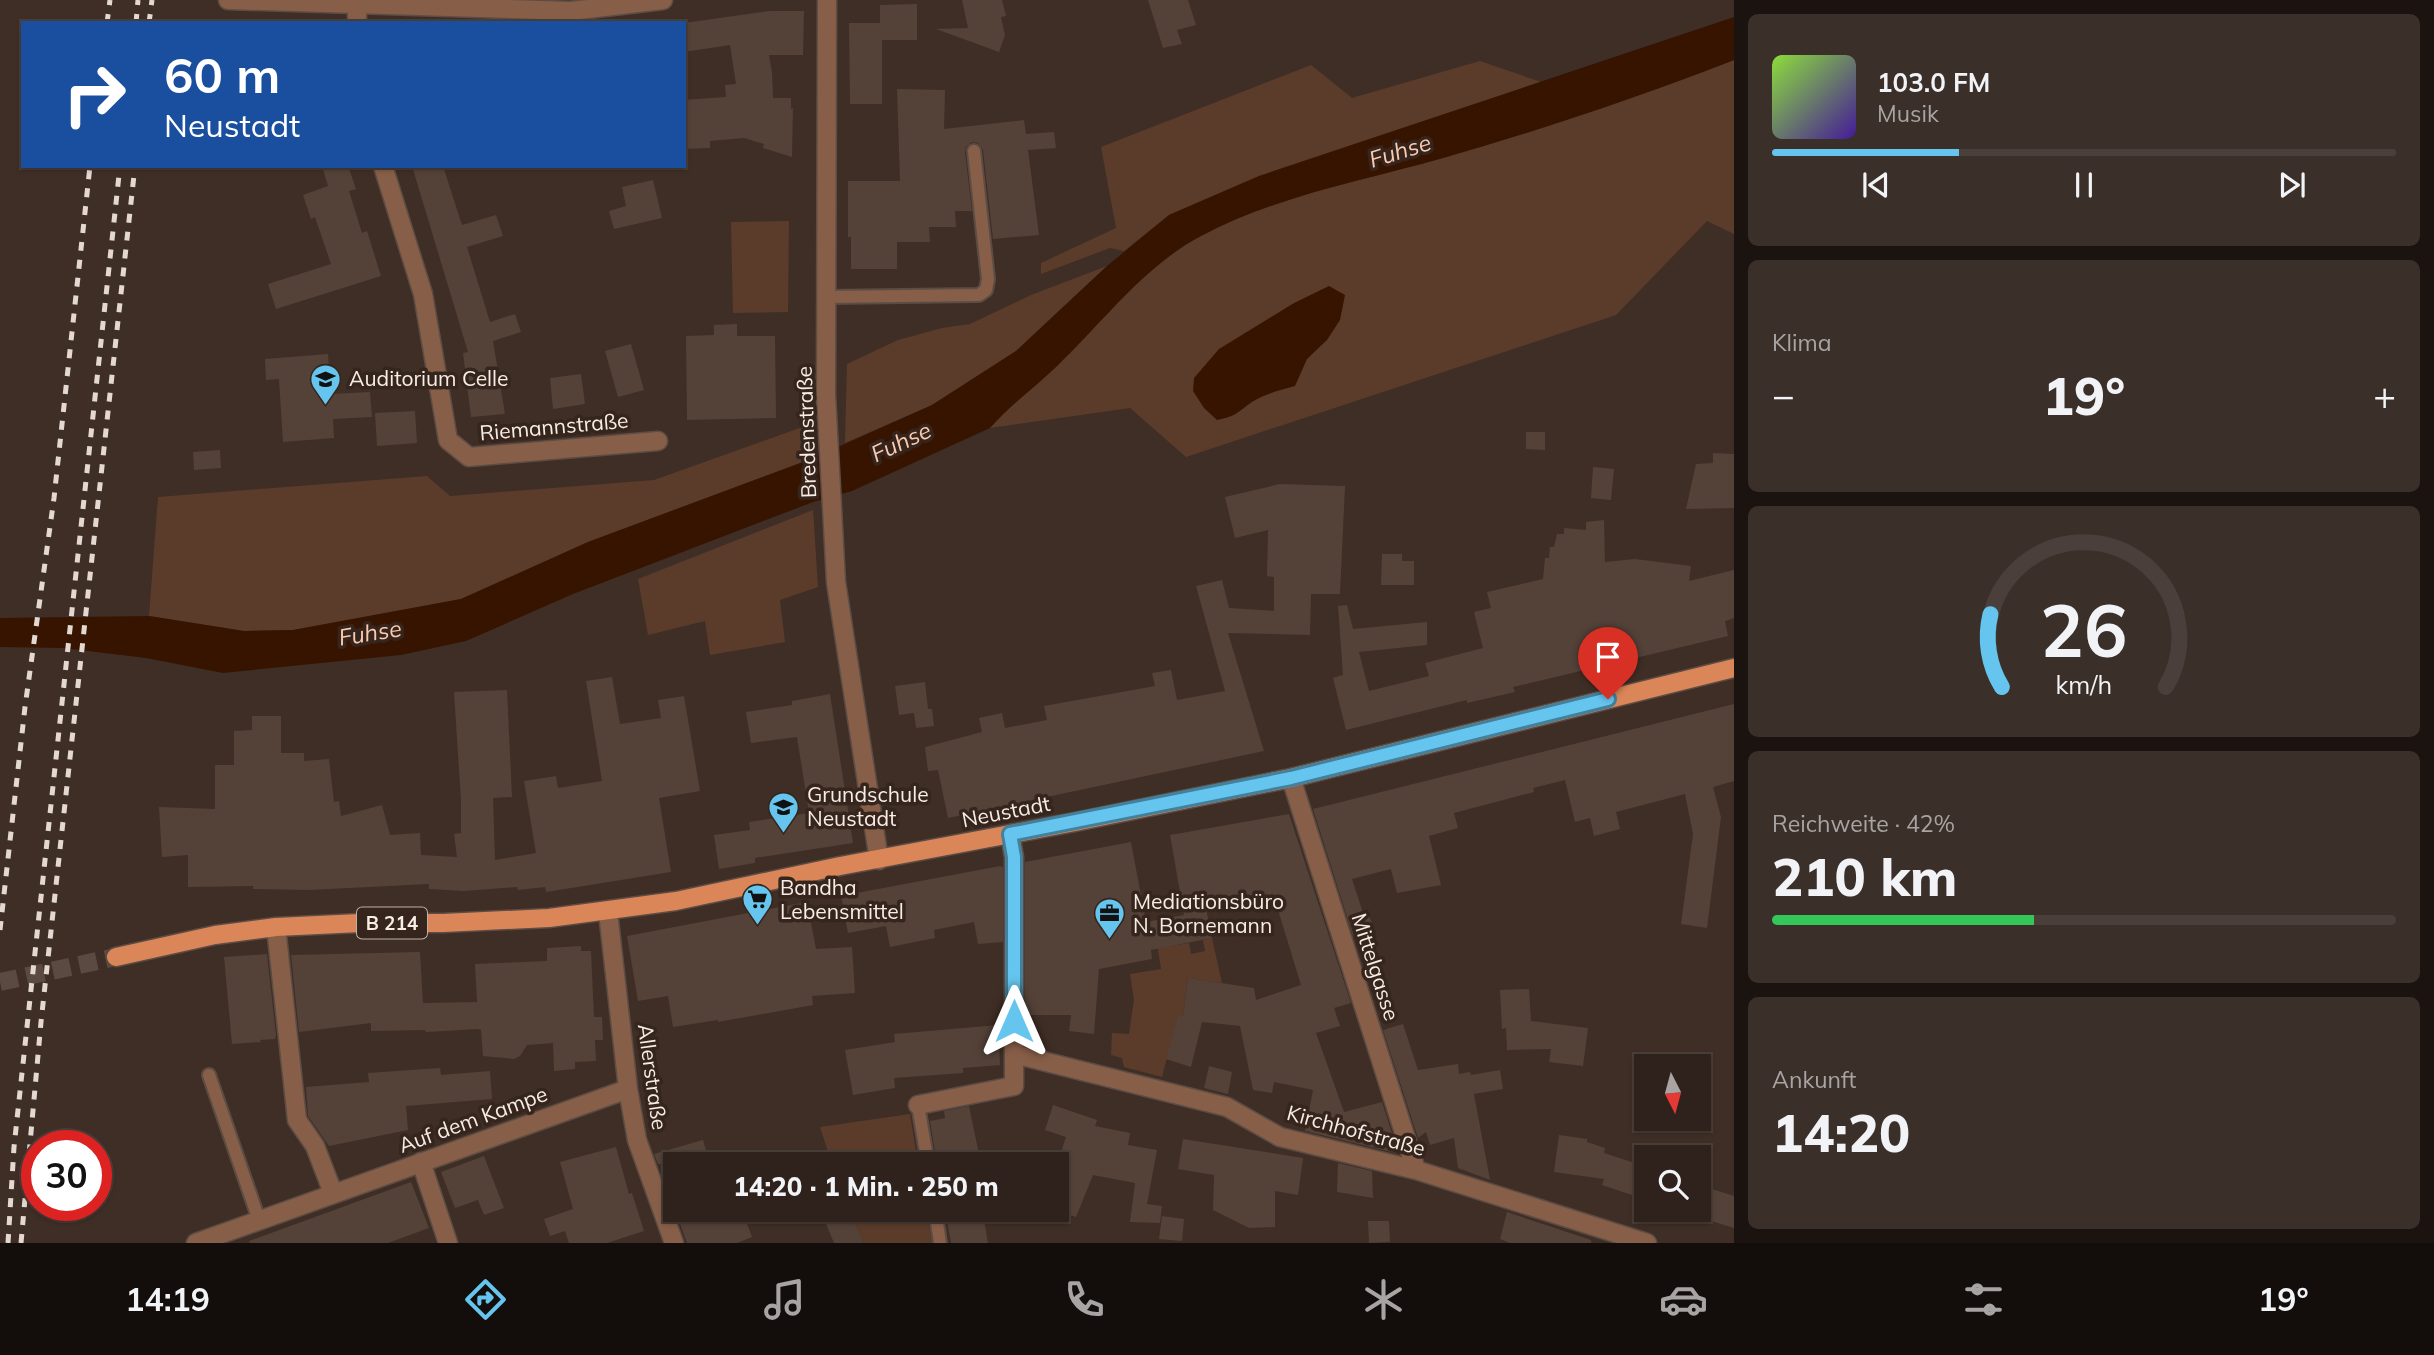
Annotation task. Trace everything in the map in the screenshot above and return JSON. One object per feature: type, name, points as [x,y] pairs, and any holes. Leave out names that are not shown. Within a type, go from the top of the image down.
[{"type":"main road","name":"Neustadt","points":[[276,927],[560,918],[676,901],[1291,778],[1734,668]]},
{"type":"main road","name":"B 214","points":[[116,957],[215,936],[276,927]]},
{"type":"street","points":[[228,0],[357,9],[571,11],[663,0]]},
{"type":"street","name":"Bredenstraße","points":[[827,0],[827,423],[836,582],[879,860]]},
{"type":"street","name":"Riemannstraße","points":[[384,168],[424,294],[448,440],[470,457],[658,441]]},
{"type":"street","name":"Mittelgasse","points":[[1291,778],[1416,1170]]},
{"type":"street","points":[[918,1105],[1014,1086],[1014,857],[1010,834]]},
{"type":"street","name":"Allerstraße","points":[[608,912],[628,1088],[637,1140],[674,1243]]},
{"type":"street","points":[[276,927],[297,1120],[315,1146],[333,1193]]},
{"type":"street","name":"Kirchhofstraße","points":[[1014,1054],[1227,1107],[1280,1137],[1416,1170],[1647,1243]]},
{"type":"street","name":"Auf dem Kampe","points":[[196,1243],[628,1088]]},
{"type":"street","points":[[421,1162],[448,1243]]},
{"type":"lane","points":[[827,297],[979,295],[986,290],[988,279],[974,151]]},
{"type":"lane","points":[[209,1075],[259,1220]]},
{"type":"lane","points":[[918,1105],[926,1152]]},
{"type":"lane","points":[[937,1222],[940,1243]]},
{"type":"shaded area","points":[[1734,60],[1734,234],[1707,221],[1616,315],[1186,457],[1130,408],[990,428],[1056,367],[1142,279],[1180,248],[1201,236],[1259,210],[1289,200],[1516,136],[1626,100]]},
{"type":"shaded area","points":[[1480,61],[1541,82],[1259,176],[1169,215],[1124,251],[1110,248],[1041,274],[1041,263],[1116,228],[1101,147],[1311,65],[1352,98]]},
{"type":"shaded area","points":[[789,221],[788,312],[733,313],[731,222]]},
{"type":"shaded area","points":[[1107,266],[1016,351],[932,405],[845,443],[847,364],[898,340],[942,328],[970,324],[1031,295]]},
{"type":"shaded area","points":[[808,425],[811,459],[588,542],[461,599],[293,630],[244,631],[149,616],[158,497],[427,476],[450,496],[654,480]]},
{"type":"shaded area","points":[[813,510],[818,587],[780,600],[785,642],[710,655],[705,621],[648,635],[638,579]]},
{"type":"shaded area","points":[[1156,938],[1171,946],[1189,943],[1191,954],[1205,951],[1203,940],[1212,938],[1222,983],[1188,978],[1183,1016],[1178,1015],[1162,1077],[1124,1067],[1122,1058],[1111,1055],[1112,1033],[1129,1034],[1134,1000],[1130,974],[1161,969]]},
{"type":"shaded area","points":[[910,1114],[916,1152],[828,1152],[820,1127]]},
{"type":"shaded area","points":[[855,1222],[928,1222],[932,1243],[864,1243]]},
{"type":"water","name":"Fuhse","points":[[1734,17],[1734,60],[1626,100],[1516,136],[1289,200],[1259,210],[1201,236],[1180,248],[1142,279],[1056,367],[990,428],[852,491],[813,502],[573,594],[466,641],[401,655],[223,673],[146,658],[63,648],[0,647],[0,618],[149,616],[244,631],[293,630],[461,599],[588,542],[811,459],[932,405],[1016,351],[1107,266],[1169,215],[1259,176]]},
{"type":"water","points":[[1329,286],[1345,295],[1340,320],[1327,340],[1307,359],[1295,386],[1262,397],[1224,419],[1217,420],[1204,408],[1193,391],[1194,378],[1219,349],[1294,303]]},
{"type":"building","points":[[962,0],[1002,0],[1006,16],[1001,17],[1005,35],[999,52],[936,29],[968,28]]},
{"type":"building","points":[[1148,0],[1188,0],[1196,25],[1177,30],[1182,44],[1163,48]]},
{"type":"building","points":[[917,4],[917,40],[882,40],[882,104],[850,104],[849,23],[880,23],[880,5]]},
{"type":"building","points":[[770,11],[804,11],[803,55],[769,55],[773,98],[791,98],[792,157],[763,148],[764,144],[744,138],[710,141],[710,148],[686,149],[686,100],[726,97],[725,85],[736,84],[730,45],[686,52],[686,23]]},
{"type":"building","points":[[897,89],[945,90],[944,129],[1024,120],[1026,134],[1054,132],[1056,148],[1028,150],[1039,235],[993,239],[983,150],[978,143],[972,142],[965,152],[972,211],[955,211],[956,227],[929,227],[930,242],[897,242],[897,269],[851,269],[848,181],[900,181]]},
{"type":"building","points":[[323,168],[349,168],[356,189],[349,191],[362,233],[367,231],[381,276],[276,309],[268,284],[331,264],[315,217],[311,219],[303,195],[328,186]]},
{"type":"building","points":[[413,168],[444,168],[462,225],[496,215],[503,236],[467,247],[490,322],[515,314],[521,332],[493,341],[505,414],[471,417],[463,353],[468,352]]},
{"type":"building","points":[[653,180],[662,218],[614,229],[609,211],[626,206],[622,187]]},
{"type":"building","points":[[737,324],[737,336],[775,336],[776,418],[687,420],[686,336],[714,335],[714,325]]},
{"type":"building","points":[[631,344],[644,390],[618,397],[605,351]]},
{"type":"building","name":"Auditorium Celle","points":[[328,354],[331,394],[370,392],[372,417],[333,419],[334,438],[283,442],[279,379],[266,380],[265,359]]},
{"type":"building","points":[[581,374],[585,404],[553,409],[550,378]]},
{"type":"building","points":[[415,411],[417,443],[377,446],[375,413]]},
{"type":"building","points":[[1526,432],[1545,432],[1545,450],[1526,449]]},
{"type":"building","points":[[220,450],[221,468],[194,470],[193,452]]},
{"type":"building","points":[[1713,453],[1734,454],[1734,508],[1686,509],[1696,464],[1713,463]]},
{"type":"building","points":[[1593,467],[1614,469],[1611,500],[1591,498]]},
{"type":"building","points":[[1280,484],[1345,486],[1340,594],[1311,594],[1310,635],[1228,633],[1264,751],[948,818],[938,770],[928,771],[925,747],[982,732],[979,718],[1002,713],[1005,728],[1047,720],[1044,706],[1155,686],[1152,673],[1171,670],[1177,700],[1225,691],[1196,586],[1222,580],[1229,608],[1274,611],[1274,577],[1267,576],[1268,530],[1235,538],[1225,497]]},
{"type":"building","points":[[1604,520],[1605,562],[1635,559],[1691,566],[1689,581],[1734,570],[1734,618],[1725,621],[1728,636],[1513,687],[1515,692],[1467,703],[1467,700],[1346,730],[1333,678],[1343,675],[1338,606],[1347,605],[1353,629],[1427,622],[1427,645],[1359,652],[1369,691],[1429,676],[1425,663],[1483,648],[1474,612],[1491,608],[1487,592],[1543,579],[1545,558],[1549,558],[1550,547],[1554,547],[1557,534],[1564,534],[1564,528],[1586,530],[1586,522]]},
{"type":"building","points":[[1382,554],[1402,554],[1402,561],[1414,561],[1414,585],[1381,585]]},
{"type":"building","points":[[612,677],[620,724],[661,718],[658,700],[684,696],[700,791],[659,798],[671,872],[546,892],[545,887],[464,891],[429,889],[429,884],[309,890],[253,889],[253,886],[188,887],[188,855],[162,857],[159,807],[215,809],[215,765],[234,765],[234,731],[252,730],[252,716],[281,716],[281,753],[304,753],[304,761],[329,759],[334,802],[339,801],[341,816],[382,805],[390,835],[420,833],[421,855],[457,857],[454,834],[461,833],[461,800],[454,692],[507,690],[512,797],[493,798],[495,860],[536,853],[524,781],[556,776],[558,788],[602,781],[586,681]]},
{"type":"building","points":[[925,682],[928,709],[932,709],[934,726],[916,728],[914,713],[899,715],[895,686]]},
{"type":"building","points":[[830,694],[853,843],[755,858],[755,863],[719,869],[714,835],[750,830],[749,822],[809,813],[797,737],[751,743],[746,712],[792,705],[792,701]]},
{"type":"building","points":[[1734,704],[1734,781],[1713,787],[1721,817],[1707,928],[1681,924],[1693,834],[1685,794],[1616,812],[1620,829],[1594,836],[1590,818],[1575,822],[1565,780],[1533,788],[1534,792],[1454,813],[1458,828],[1429,836],[1441,885],[1397,893],[1391,869],[1352,879],[1364,916],[1368,914],[1375,930],[1353,936],[1313,809]]},
{"type":"building","points":[[1289,814],[1351,1003],[1334,1008],[1340,1026],[1316,1033],[1344,1112],[1382,1102],[1398,1152],[1396,1153],[1305,1131],[1313,1090],[1274,1082],[1272,1093],[1253,1090],[1240,1026],[1202,1022],[1191,1067],[1166,1059],[1178,1015],[1183,1016],[1188,978],[1254,988],[1256,1000],[1301,985],[1274,897],[1206,909],[1212,938],[1151,950],[1152,959],[1099,969],[1094,1034],[1069,1031],[1071,1015],[1025,1015],[1025,862],[1131,842],[1146,922],[1184,915],[1170,835]]},
{"type":"building","points":[[1003,867],[1003,942],[978,944],[974,922],[934,930],[935,938],[890,947],[886,926],[848,933],[841,896]]},
{"type":"building","points":[[807,902],[816,949],[852,947],[855,993],[812,996],[813,1005],[673,1027],[668,996],[638,1001],[627,936]]},
{"type":"building","points":[[581,946],[581,951],[591,951],[594,1017],[602,1017],[603,1040],[595,1040],[596,1061],[575,1062],[575,1069],[554,1071],[553,1043],[527,1045],[520,1056],[514,1059],[483,1056],[481,1030],[478,1029],[371,1031],[371,1023],[299,1032],[291,955],[420,952],[423,1003],[477,1002],[475,964],[547,961],[547,948]]},
{"type":"building","points":[[267,954],[275,1039],[232,1044],[224,957]]},
{"type":"building","points":[[1529,989],[1531,1021],[1588,1028],[1583,1066],[1549,1062],[1551,1049],[1507,1050],[1506,1028],[1502,1029],[1500,990]]},
{"type":"building","points":[[1403,1024],[1418,1070],[1458,1064],[1459,1074],[1470,1072],[1471,1075],[1500,1070],[1503,1089],[1474,1094],[1490,1180],[1458,1168],[1454,1138],[1430,1145],[1426,1132],[1418,1138],[1383,1030]]},
{"type":"building","points":[[998,1025],[1000,1065],[963,1068],[963,1073],[894,1078],[895,1088],[853,1095],[845,1050],[895,1042],[894,1034]]},
{"type":"building","points":[[1209,1066],[1232,1072],[1228,1094],[1204,1088]]},
{"type":"building","points":[[440,1068],[441,1075],[490,1071],[492,1099],[406,1106],[408,1130],[329,1146],[308,1116],[306,1087],[369,1082],[368,1073]]},
{"type":"building","points":[[1053,1105],[1097,1120],[1095,1126],[1130,1133],[1128,1145],[1157,1150],[1147,1204],[1162,1206],[1160,1223],[1130,1222],[1135,1183],[1093,1175],[1076,1217],[1069,1215],[1069,1152],[1061,1152],[1066,1137],[1045,1130]]},
{"type":"building","points":[[969,1106],[979,1152],[935,1152],[930,1121],[945,1118],[944,1111]]},
{"type":"building","points":[[1559,1135],[1587,1139],[1587,1142],[1605,1148],[1604,1153],[1634,1163],[1634,1196],[1602,1185],[1604,1179],[1554,1172]]},
{"type":"building","points":[[1183,1139],[1303,1158],[1298,1195],[1275,1191],[1275,1227],[1249,1228],[1213,1210],[1214,1175],[1178,1169]]},
{"type":"building","points":[[703,1140],[706,1152],[663,1152],[663,1164],[658,1164],[654,1154]]},
{"type":"building","points":[[616,1147],[629,1194],[632,1193],[644,1231],[607,1243],[569,1243],[565,1231],[550,1236],[544,1219],[573,1209],[560,1162]]},
{"type":"building","points":[[484,1156],[504,1208],[484,1215],[478,1200],[455,1208],[441,1172]]},
{"type":"building","points":[[1338,1163],[1372,1171],[1373,1198],[1337,1192]]},
{"type":"building","points":[[411,1182],[429,1228],[388,1243],[249,1241]]},
{"type":"building","points":[[1711,1189],[1734,1196],[1734,1228],[1711,1221]]},
{"type":"building","points":[[1507,1212],[1591,1240],[1591,1243],[1510,1243],[1500,1239]]},
{"type":"building","points":[[1162,1216],[1184,1219],[1182,1241],[1159,1239]]},
{"type":"building","points":[[1368,1221],[1389,1221],[1390,1242],[1369,1243]]},
{"type":"building","points":[[679,1222],[746,1222],[752,1237],[737,1243],[687,1243]]},
{"type":"building","points":[[825,1222],[855,1222],[864,1243],[834,1243]]},
{"type":"building","points":[[947,1222],[984,1222],[988,1243],[951,1243]]},
{"type":"tunnel","points":[[0,982],[116,957]]},
{"type":"railway","points":[[107,21],[110,0]]},
{"type":"railway","points":[[136,21],[138,0]]},
{"type":"railway","points":[[149,21],[152,0]]},
{"type":"railway","points":[[0,930],[25,707],[54,498],[90,168]]},
{"type":"railway","points":[[8,1243],[14,1147],[120,168]]},
{"type":"railway","points":[[21,1243],[41,1022],[135,168]]},
{"type":"place","name":"Auditorium Celle","points":[[326,406]]},
{"type":"place","name":"Grundschule Neustadt","points":[[784,834]]},
{"type":"place","name":"Bandha Lebensmittel","points":[[757,927]]},
{"type":"place","name":"Mediationsbüro N. Bornemann","points":[[1110,941]]},
{"type":"route","points":[[1014,1021],[1014,857],[1010,834],[1291,778],[1608,699]]}]
